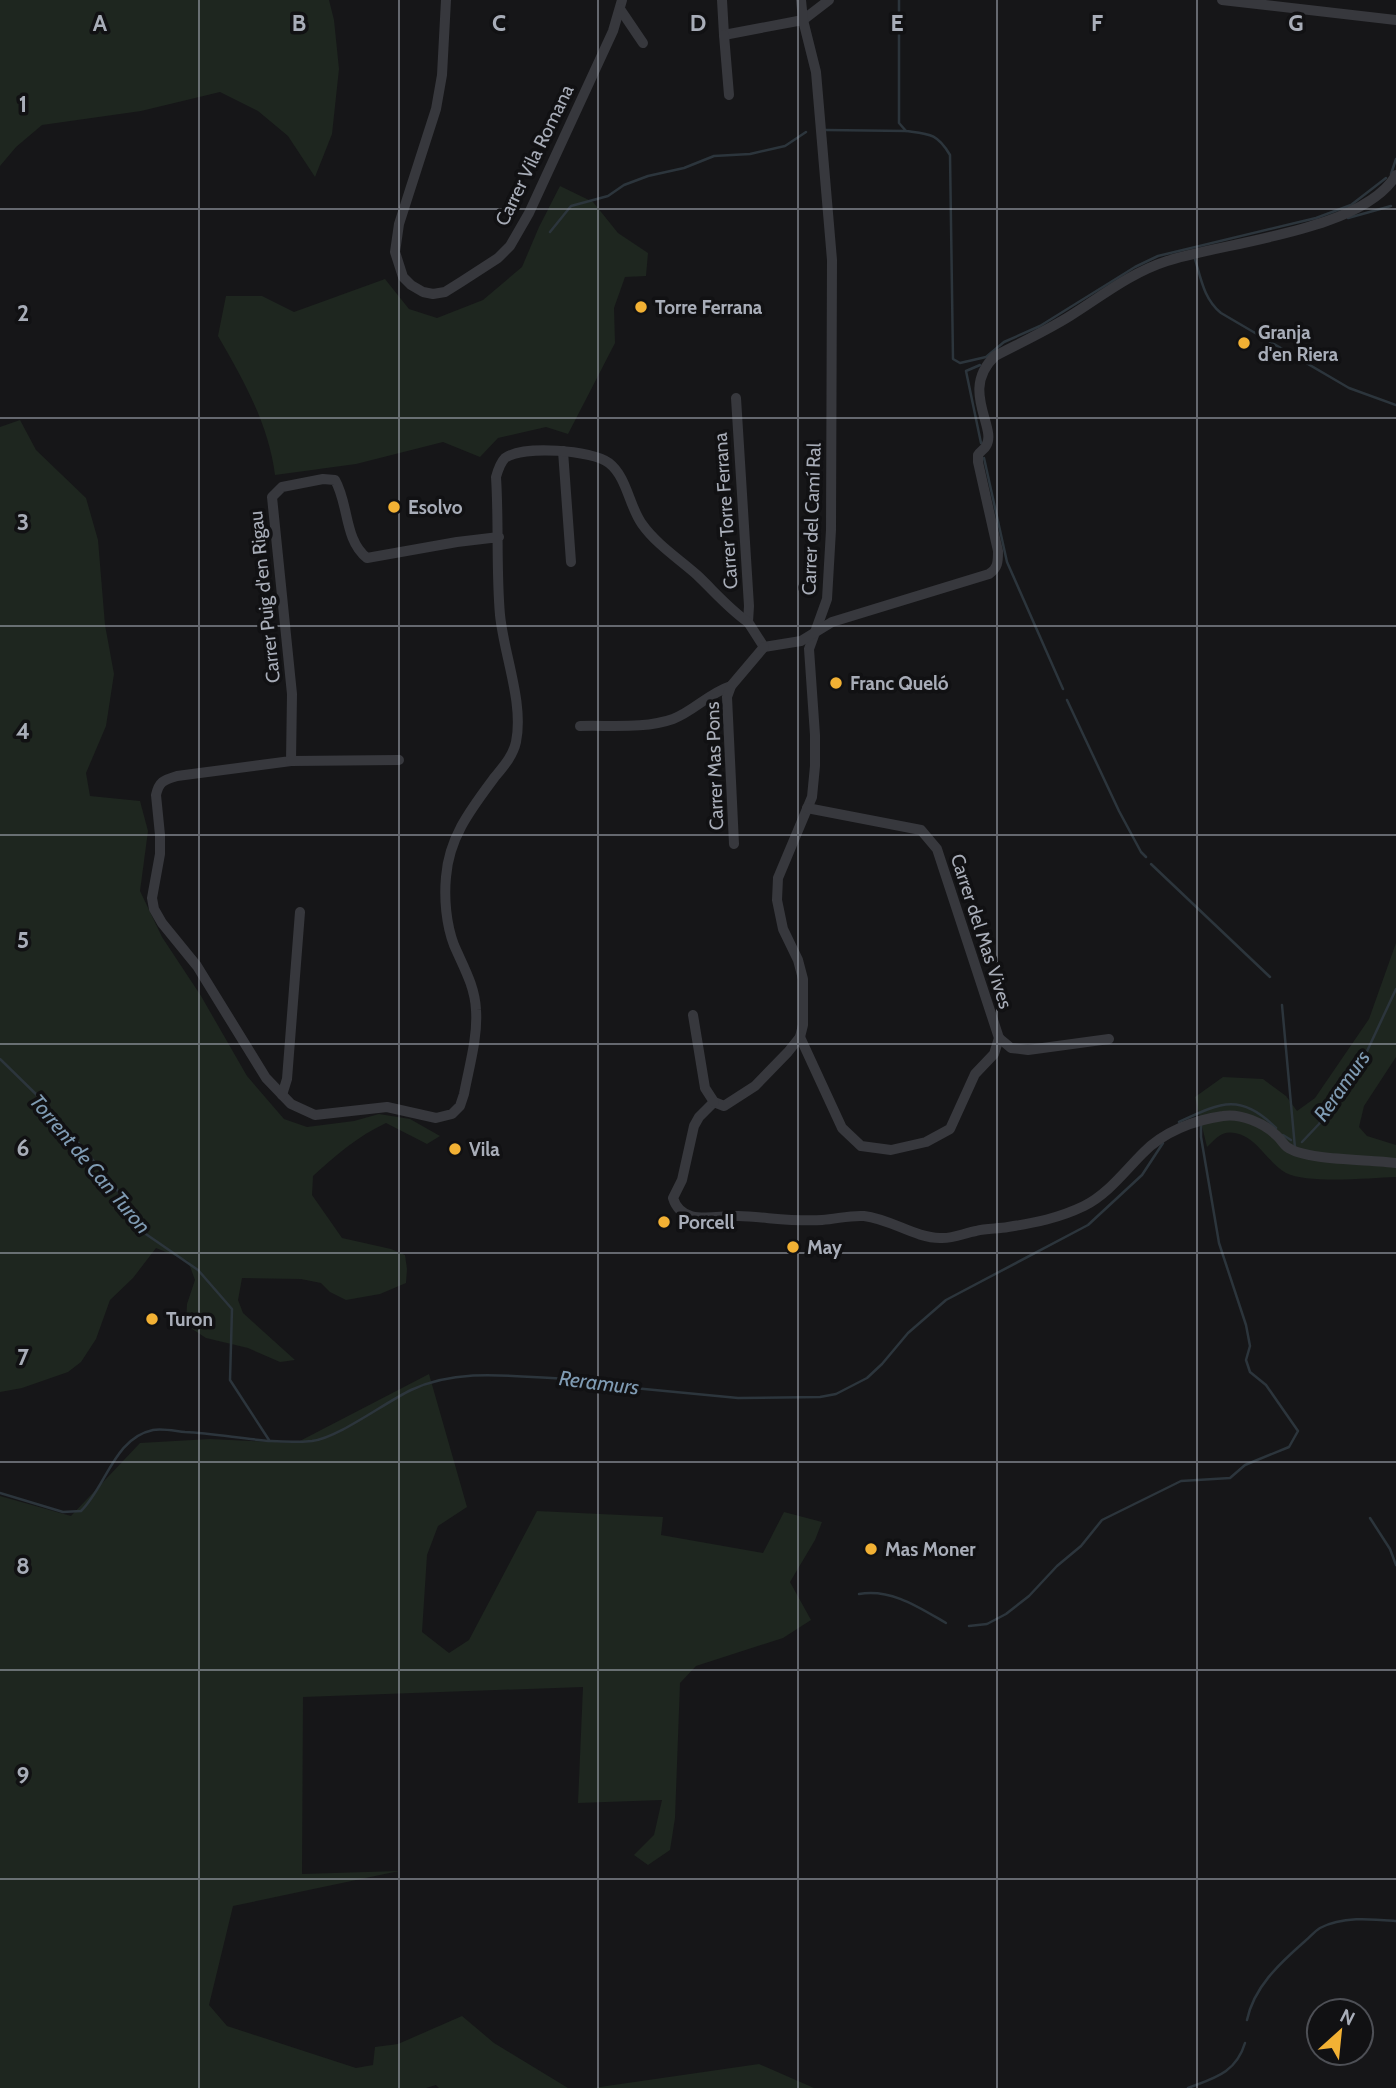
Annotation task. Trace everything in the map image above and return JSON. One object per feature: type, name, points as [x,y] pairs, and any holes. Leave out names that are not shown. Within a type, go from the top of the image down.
[{"type":"street","name":"Carrer Vila Romana","points":[[446,0],[442,75],[436,110],[399,224],[395,251],[397,265],[403,277],[423,292],[433,294],[445,292],[498,258],[510,246],[529,213],[612,32],[621,4]]},
{"type":"street","points":[[722,0],[729,94]]},
{"type":"street","name":"Carrer del Camí Ral","points":[[800,1037],[805,1000],[803,979],[798,960],[783,929],[777,900],[778,878],[812,797],[815,765],[809,649],[827,599],[831,530],[832,260],[816,72],[803,20],[801,0]]},
{"type":"street","points":[[724,35],[803,20],[829,0]]},
{"type":"street","points":[[1222,0],[1396,20]]},
{"type":"street","name":"Carrer Vila Romana","points":[[621,4],[643,43]]},
{"type":"street","points":[[764,647],[801,641],[832,622],[995,570],[998,551],[978,455],[987,440],[979,399],[979,384],[982,373],[995,356],[1059,322],[1137,272],[1168,261],[1339,216],[1371,201],[1396,175]]},
{"type":"street","name":"Carrer Torre Ferrana","points":[[736,398],[748,622]]},
{"type":"street","name":"Carrer Torre Ferrana","points":[[499,537],[496,477],[498,468],[505,459],[517,453],[540,450],[563,451],[606,460],[616,469],[642,526],[731,610],[748,622],[764,647]]},
{"type":"street","points":[[563,451],[571,562]]},
{"type":"street","name":"Carrer Puig d'en Rigau","points":[[291,761],[292,694],[272,498],[282,486],[323,479],[335,480],[341,491],[359,552],[367,558],[499,537]]},
{"type":"street","points":[[399,760],[291,761],[177,776],[161,782],[156,795],[160,854],[152,898],[154,909],[197,966],[267,1078],[291,1104],[315,1115],[387,1107],[436,1118],[452,1114],[460,1106],[464,1094],[477,1010],[473,989],[453,942],[448,920],[445,879],[452,845],[458,831],[468,813],[508,761],[516,741],[516,708],[498,592],[499,537]]},
{"type":"street","name":"Carrer Mas Pons","points":[[734,844],[727,697],[730,686],[764,647]]},
{"type":"street","name":"Carrer Mas Pons","points":[[580,726],[630,725],[673,719],[730,686]]},
{"type":"street","name":"Carrer del Mas Vives","points":[[807,808],[921,830],[937,849],[999,1038],[1011,1048],[1028,1050],[1109,1039]]},
{"type":"street","points":[[282,1095],[287,1079],[300,912]]},
{"type":"street","points":[[693,1015],[705,1088],[714,1102],[724,1106],[755,1086],[800,1037]]},
{"type":"street","name":"Carrer del Mas Vives","points":[[800,1037],[842,1128],[861,1146],[891,1150],[926,1142],[950,1129],[975,1074],[994,1054],[999,1038]]},
{"type":"street","points":[[714,1102],[694,1126],[682,1180],[673,1198],[682,1213],[694,1217],[823,1220],[849,1215],[865,1216],[938,1238],[1047,1221],[1088,1204],[1109,1188],[1152,1144],[1171,1132],[1225,1115],[1241,1117],[1268,1128],[1287,1147],[1318,1157],[1396,1163]]},
{"type":"shaded area","points":[[0,0],[329,0],[339,69],[332,134],[315,177],[288,136],[258,111],[220,92],[141,111],[42,125],[16,147],[0,166]]},
{"type":"shaded area","points":[[560,186],[593,202],[618,233],[648,253],[646,276],[625,277],[614,308],[615,343],[568,434],[546,427],[498,438],[480,457],[443,442],[356,464],[275,475],[261,420],[218,336],[226,296],[262,296],[294,312],[385,279],[409,309],[437,318],[483,300],[522,267]]},
{"type":"shaded area","points":[[20,420],[36,450],[86,498],[98,540],[105,625],[114,674],[106,726],[86,773],[90,796],[140,801],[148,831],[140,891],[162,937],[201,996],[247,1076],[284,1119],[307,1127],[354,1121],[379,1114],[410,1119],[440,1136],[427,1144],[386,1123],[348,1146],[313,1176],[312,1195],[342,1238],[391,1249],[405,1255],[406,1283],[380,1294],[346,1300],[330,1292],[321,1283],[301,1279],[242,1278],[238,1300],[243,1313],[295,1360],[280,1362],[248,1348],[206,1338],[186,1325],[187,1304],[195,1280],[188,1261],[156,1248],[133,1278],[110,1300],[96,1339],[81,1362],[68,1372],[22,1388],[0,1392],[0,427]]},
{"type":"shaded area","points":[[1396,943],[1396,1057],[1364,1106],[1359,1127],[1367,1136],[1396,1145],[1396,1177],[1340,1180],[1296,1176],[1280,1169],[1243,1135],[1230,1132],[1216,1138],[1207,1147],[1195,1097],[1223,1077],[1263,1079],[1286,1096],[1297,1111],[1315,1098],[1369,1019]]},
{"type":"shaded area","points":[[429,1374],[467,1507],[438,1526],[427,1555],[422,1632],[449,1653],[469,1640],[537,1511],[663,1517],[661,1535],[763,1553],[784,1512],[822,1522],[815,1540],[790,1582],[811,1620],[783,1638],[696,1666],[680,1683],[675,1818],[670,1850],[648,1865],[634,1855],[654,1835],[662,1800],[578,1803],[583,1687],[303,1697],[302,1874],[399,1871],[233,1906],[209,2005],[227,2026],[356,2068],[373,2065],[375,2047],[398,2044],[462,2016],[494,2043],[568,2088],[439,2088],[436,2085],[426,2088],[0,2088],[0,1496],[71,1516],[140,1443],[210,1439],[296,1443]]},
{"type":"shaded area","points":[[759,2064],[814,2088],[593,2088]]},
{"type":"waterway","points":[[899,0],[899,123],[906,131],[927,134],[941,142],[950,155],[953,359],[960,363],[986,357],[1004,342],[1040,326],[1135,267],[1158,256],[1316,218],[1351,205],[1386,178]]},
{"type":"waterway","points":[[826,130],[906,131]]},
{"type":"waterway","points":[[550,232],[571,206],[608,196],[624,185],[648,176],[684,168],[714,156],[750,154],[785,146],[806,132]]},
{"type":"waterway","points":[[1391,174],[1396,159]]},
{"type":"waterway","points":[[1348,218],[1391,206]]},
{"type":"waterway","points":[[1195,259],[1207,295],[1221,313],[1349,388],[1396,405]]},
{"type":"waterway","points":[[980,365],[966,371],[981,443]]},
{"type":"waterway","points":[[984,458],[1007,562],[1063,689]]},
{"type":"waterway","points":[[1067,700],[1119,811],[1146,857]]},
{"type":"waterway","points":[[1151,864],[1270,977]]},
{"type":"waterway","name":"Reramurs","points":[[1302,1142],[1319,1124],[1362,1062],[1396,989]]},
{"type":"waterway","points":[[1282,1005],[1295,1148]]},
{"type":"waterway","name":"Torrent de Can Turon","points":[[0,1059],[43,1101],[88,1154],[122,1196],[140,1230],[198,1270],[232,1309],[230,1380],[269,1440]]},
{"type":"waterway","name":"Reramurs","points":[[1179,1122],[1206,1110],[1229,1104],[1251,1109],[1276,1128]]},
{"type":"waterway","points":[[969,1626],[987,1624],[1006,1614],[1029,1596],[1057,1566],[1081,1546],[1102,1520],[1181,1481],[1230,1478],[1245,1465],[1289,1447],[1298,1431],[1266,1385],[1250,1372],[1246,1360],[1250,1346],[1246,1325],[1219,1243],[1201,1125]]},
{"type":"waterway","name":"Reramurs","points":[[1283,1135],[1291,1140]]},
{"type":"waterway","name":"Reramurs","points":[[0,1493],[63,1512],[81,1511],[120,1453],[140,1435],[153,1430],[280,1442],[312,1441],[335,1434],[411,1390],[449,1378],[488,1375],[568,1379],[580,1377],[613,1386],[738,1398],[820,1397],[836,1394],[867,1378],[908,1333],[946,1300],[1088,1225],[1142,1175],[1163,1143]]},
{"type":"waterway","points":[[1370,1518],[1390,1549],[1396,1565]]},
{"type":"waterway","points":[[859,1594],[894,1597],[946,1623]]},
{"type":"waterway","points":[[1247,2020],[1255,1997],[1269,1977],[1320,1928],[1348,1920],[1396,1921]]},
{"type":"waterway","points":[[1188,2088],[1230,2068],[1245,2043]]},
{"type":"place","name":"Torre Ferrana","points":[[641,307]]},
{"type":"place","name":"Granja d'en Riera","points":[[1244,343]]},
{"type":"place","name":"Esolvo","points":[[394,507]]},
{"type":"place","name":"Franc Queló","points":[[836,683]]},
{"type":"place","name":"Vila","points":[[455,1149]]},
{"type":"place","name":"Porcell","points":[[664,1222]]},
{"type":"place","name":"May","points":[[793,1247]]},
{"type":"place","name":"Turon","points":[[152,1319]]},
{"type":"place","name":"Mas Moner","points":[[871,1549]]}]
